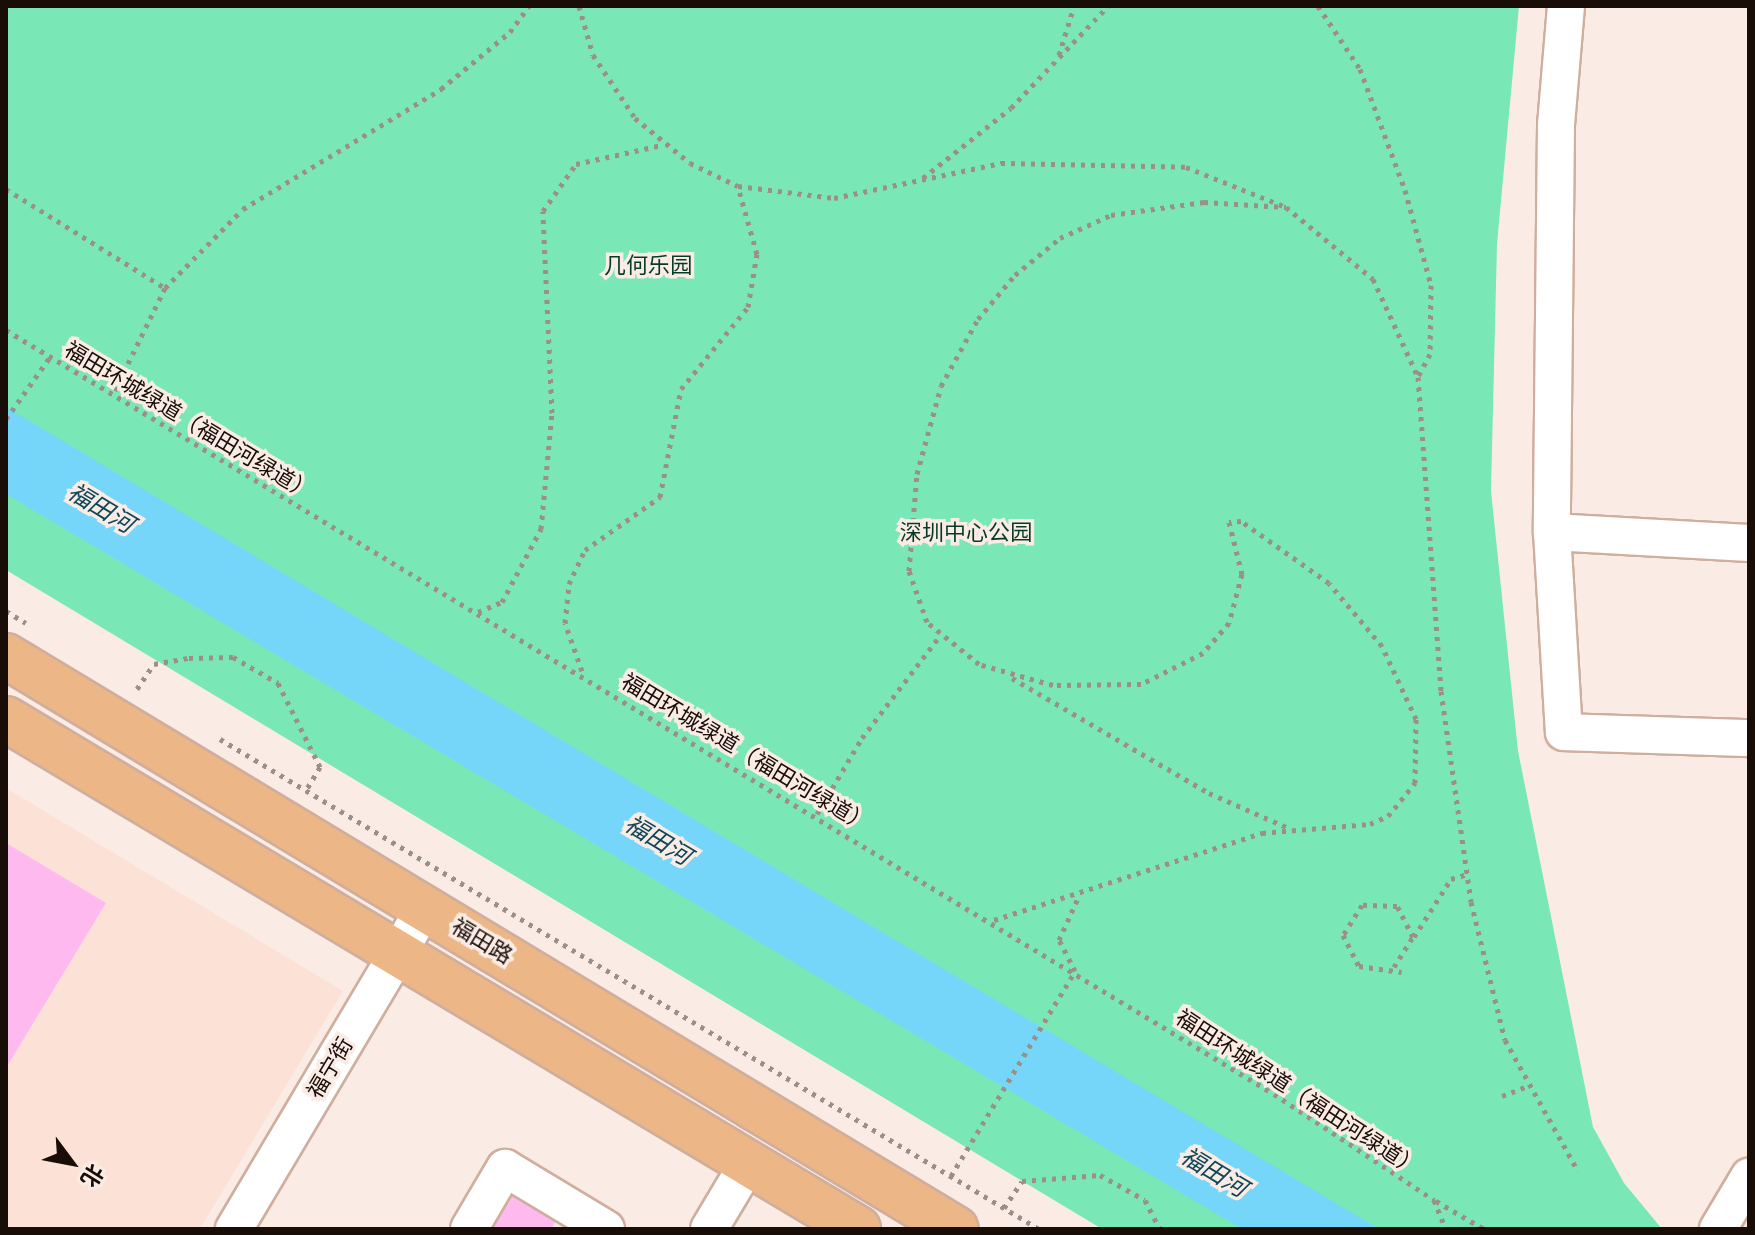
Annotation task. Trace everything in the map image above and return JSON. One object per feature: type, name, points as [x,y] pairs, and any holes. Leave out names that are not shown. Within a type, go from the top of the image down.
[{"type":"main road","name":"福田路","points":[[19,641],[425,907],[956,1229]]},
{"type":"main road","points":[[6,719],[400,949],[858,1229]]},
{"type":"street","points":[[1566,6],[1556,125],[1552,532],[1564,732],[1749,738]]},
{"type":"street","points":[[1552,532],[1749,543]]},
{"type":"street","name":"福宁街","points":[[234,1229],[425,907]]},
{"type":"street","points":[[709,1229],[749,1162]]},
{"type":"street","points":[[469,1229],[505,1168],[587,1224]]},
{"type":"street","points":[[1718,1229],[1749,1177]]},
{"type":"path","points":[[113,394],[165,288],[243,209],[441,89],[510,32],[529,6]]},
{"type":"path","points":[[579,6],[615,93],[663,145],[738,186],[834,198],[1001,163],[1150,162],[1220,178],[1286,207],[1373,279],[1418,377],[1440,677],[1467,874],[1501,1025],[1526,1087],[1578,1171]]},
{"type":"path","points":[[1057,59],[1074,6]]},
{"type":"path","points":[[922,178],[1011,108],[1108,6]]},
{"type":"path","points":[[1318,6],[1360,69],[1409,203],[1431,285],[1430,354],[1418,377]]},
{"type":"path","points":[[477,612],[502,602],[541,529],[552,413],[543,211],[576,164],[663,145]]},
{"type":"path","points":[[600,685],[577,667],[565,623],[569,584],[585,550],[660,497],[671,410],[698,361],[748,307],[757,254],[738,186]]},
{"type":"path","points":[[6,189],[165,288]]},
{"type":"path","points":[[1286,207],[1204,202],[1111,215],[1060,238],[997,293],[941,386],[917,474],[909,571],[917,603],[939,637],[1209,793],[1296,830]]},
{"type":"path","name":"福田环城绿道（福田河绿道）","points":[[6,330],[994,920],[1434,1200],[1446,1229]]},
{"type":"path","points":[[6,419],[50,357]]},
{"type":"path","points":[[994,920],[1080,895],[1230,842],[1296,830],[1349,830],[1388,816],[1415,783],[1421,742],[1382,646],[1329,583],[1259,531],[1229,522],[1241,565],[1236,605],[1218,637],[1182,668],[1141,684],[1096,687],[1004,674]]},
{"type":"path","points":[[6,611],[19,641]]},
{"type":"path","points":[[817,814],[862,738],[939,637]]},
{"type":"path","points":[[137,689],[154,664],[189,658],[233,657],[278,683],[320,767],[306,790]]},
{"type":"path","points":[[124,681],[150,697]]},
{"type":"path","points":[[215,736],[1039,1229]]},
{"type":"path","points":[[1394,967],[1451,879],[1467,874]]},
{"type":"path","points":[[951,1176],[1075,971],[1059,940],[1080,895]]},
{"type":"path","points":[[1402,972],[1394,967],[1359,966],[1343,935],[1362,905],[1397,906],[1413,937]]},
{"type":"path","points":[[1502,1096],[1526,1087]]},
{"type":"path","points":[[1004,1208],[1022,1181],[1100,1175],[1145,1200],[1160,1229]]},
{"type":"path","points":[[1434,1200],[1484,1229]]},
{"type":"shaded area","points":[[6,788],[343,991],[200,1229],[6,1229]]},
{"type":"green space","name":"深圳中心公园","points":[[6,6],[1519,6],[1497,244],[1491,491],[1518,751],[1593,1127],[1624,1183],[1662,1229],[1102,1229],[6,570]]},
{"type":"water","name":"福田河","points":[[6,407],[1379,1229],[1242,1229],[6,494]]},
{"type":"building","points":[[6,843],[106,903],[6,1068]]},
{"type":"building","points":[[515,1192],[558,1218],[551,1229],[492,1229]]},
{"type":"park label","name":"几何乐园","points":[[648,266]]}]
